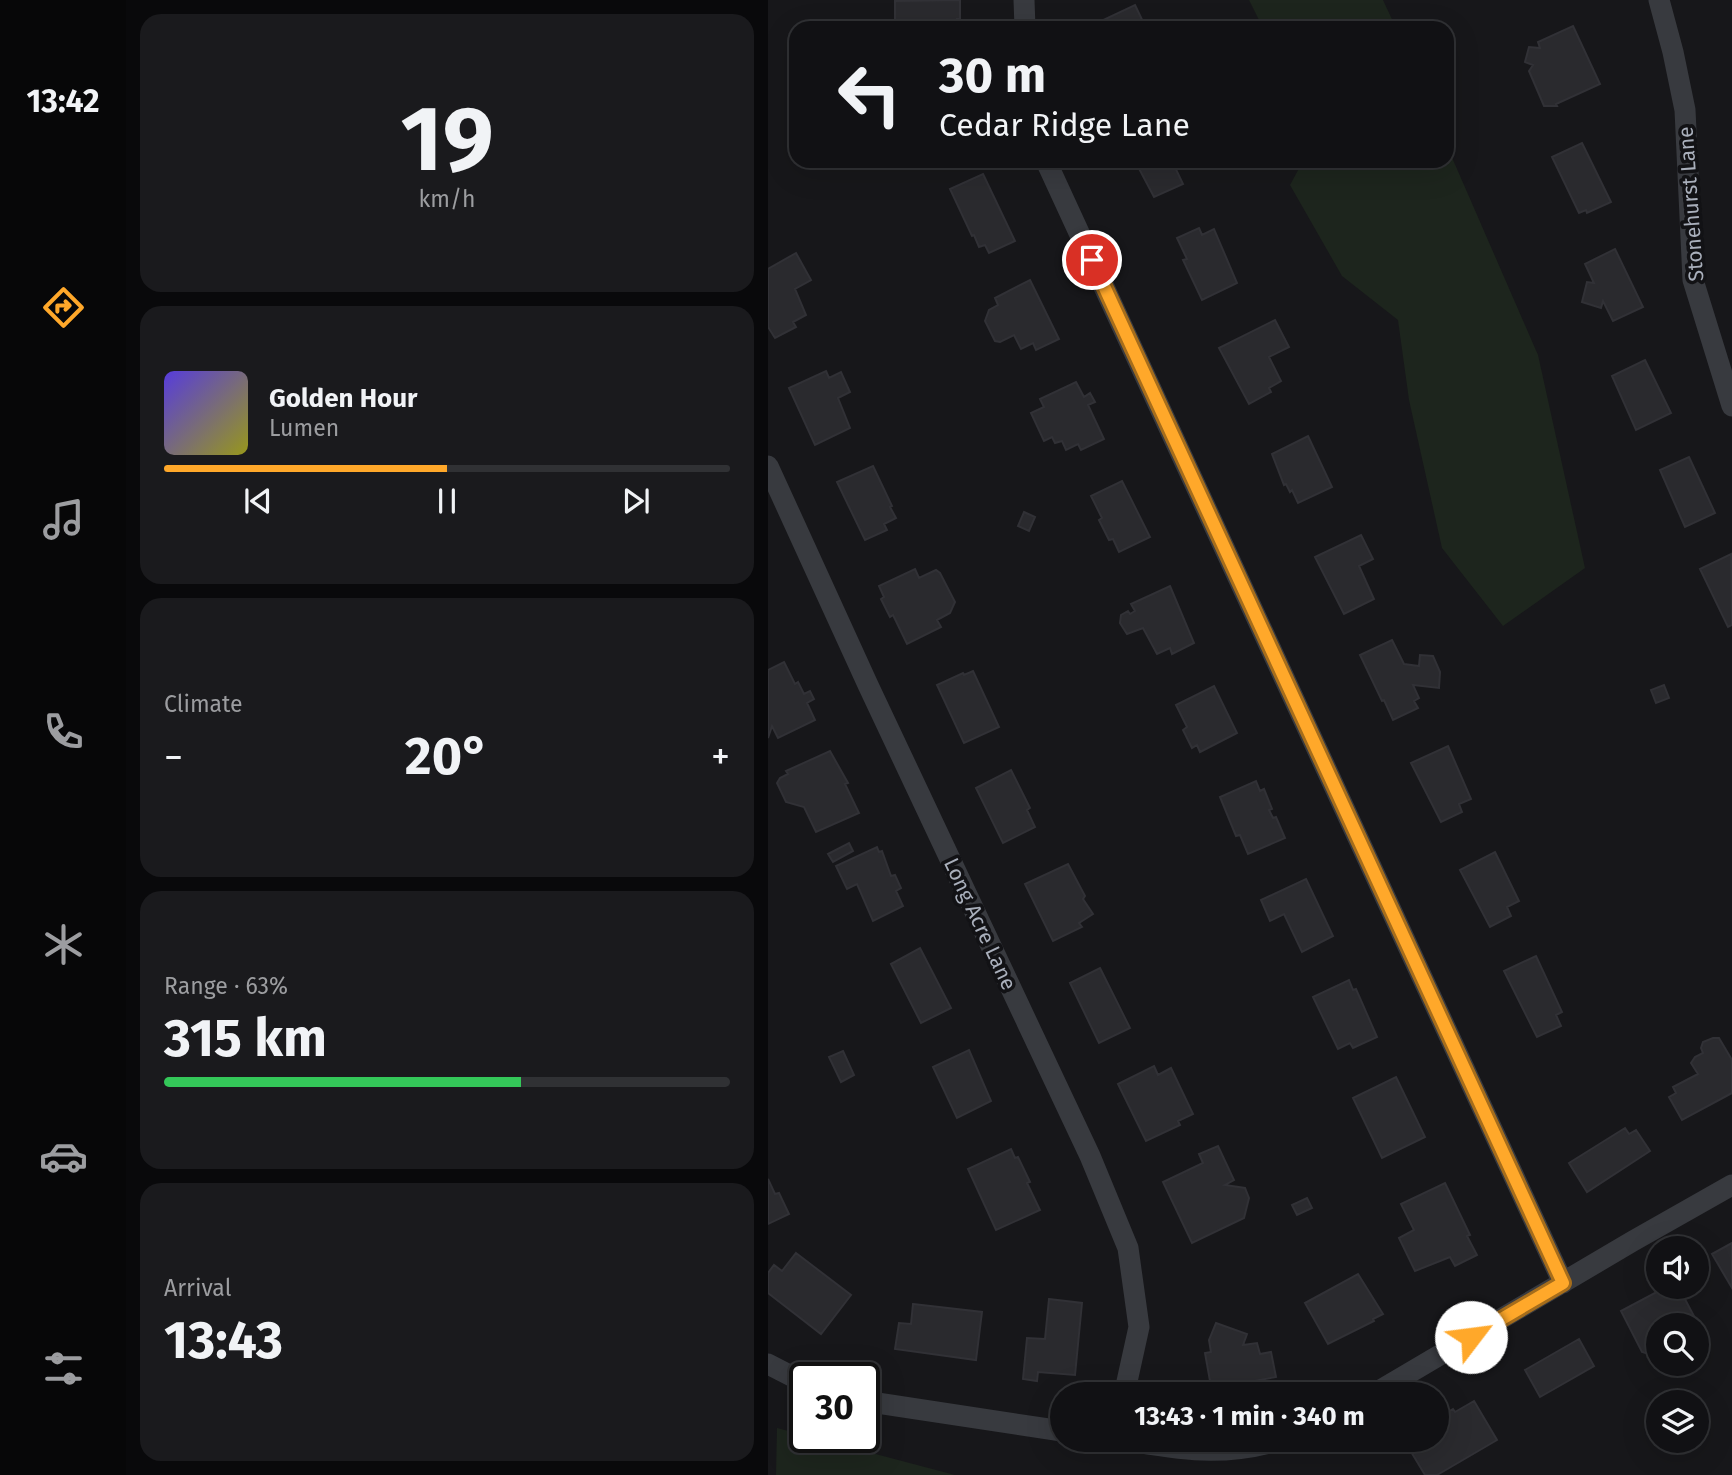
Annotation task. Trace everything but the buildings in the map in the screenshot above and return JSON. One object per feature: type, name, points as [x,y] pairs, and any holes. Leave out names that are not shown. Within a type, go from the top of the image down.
[{"type":"street","points":[[1024,0],[1025,21]]},
{"type":"street","name":"Stonehurst Lane","points":[[1659,0],[1685,110],[1693,279],[1732,406]]},
{"type":"street","points":[[1049,168],[1563,1283]]},
{"type":"street","name":"Long Acre Lane","points":[[768,466],[1090,1156],[1128,1248],[1139,1327],[1127,1382]]},
{"type":"street","points":[[1394,1382],[1732,1185]]},
{"type":"street","points":[[768,1364],[789,1375]]},
{"type":"street","points":[[880,1403],[1050,1429]]},
{"type":"shaded area","points":[[1249,0],[1383,0],[1393,21],[1260,21]]},
{"type":"shaded area","points":[[1454,162],[1538,355],[1585,568],[1503,626],[1442,548],[1409,400],[1398,320],[1342,276],[1290,185],[1299,168],[1454,168]]},
{"type":"shaded area","points":[[777,1428],[789,1431],[789,1453],[872,1453],[955,1475],[776,1475]]},
{"type":"route","points":[[1092,260],[1563,1283],[1471,1337]]}]
